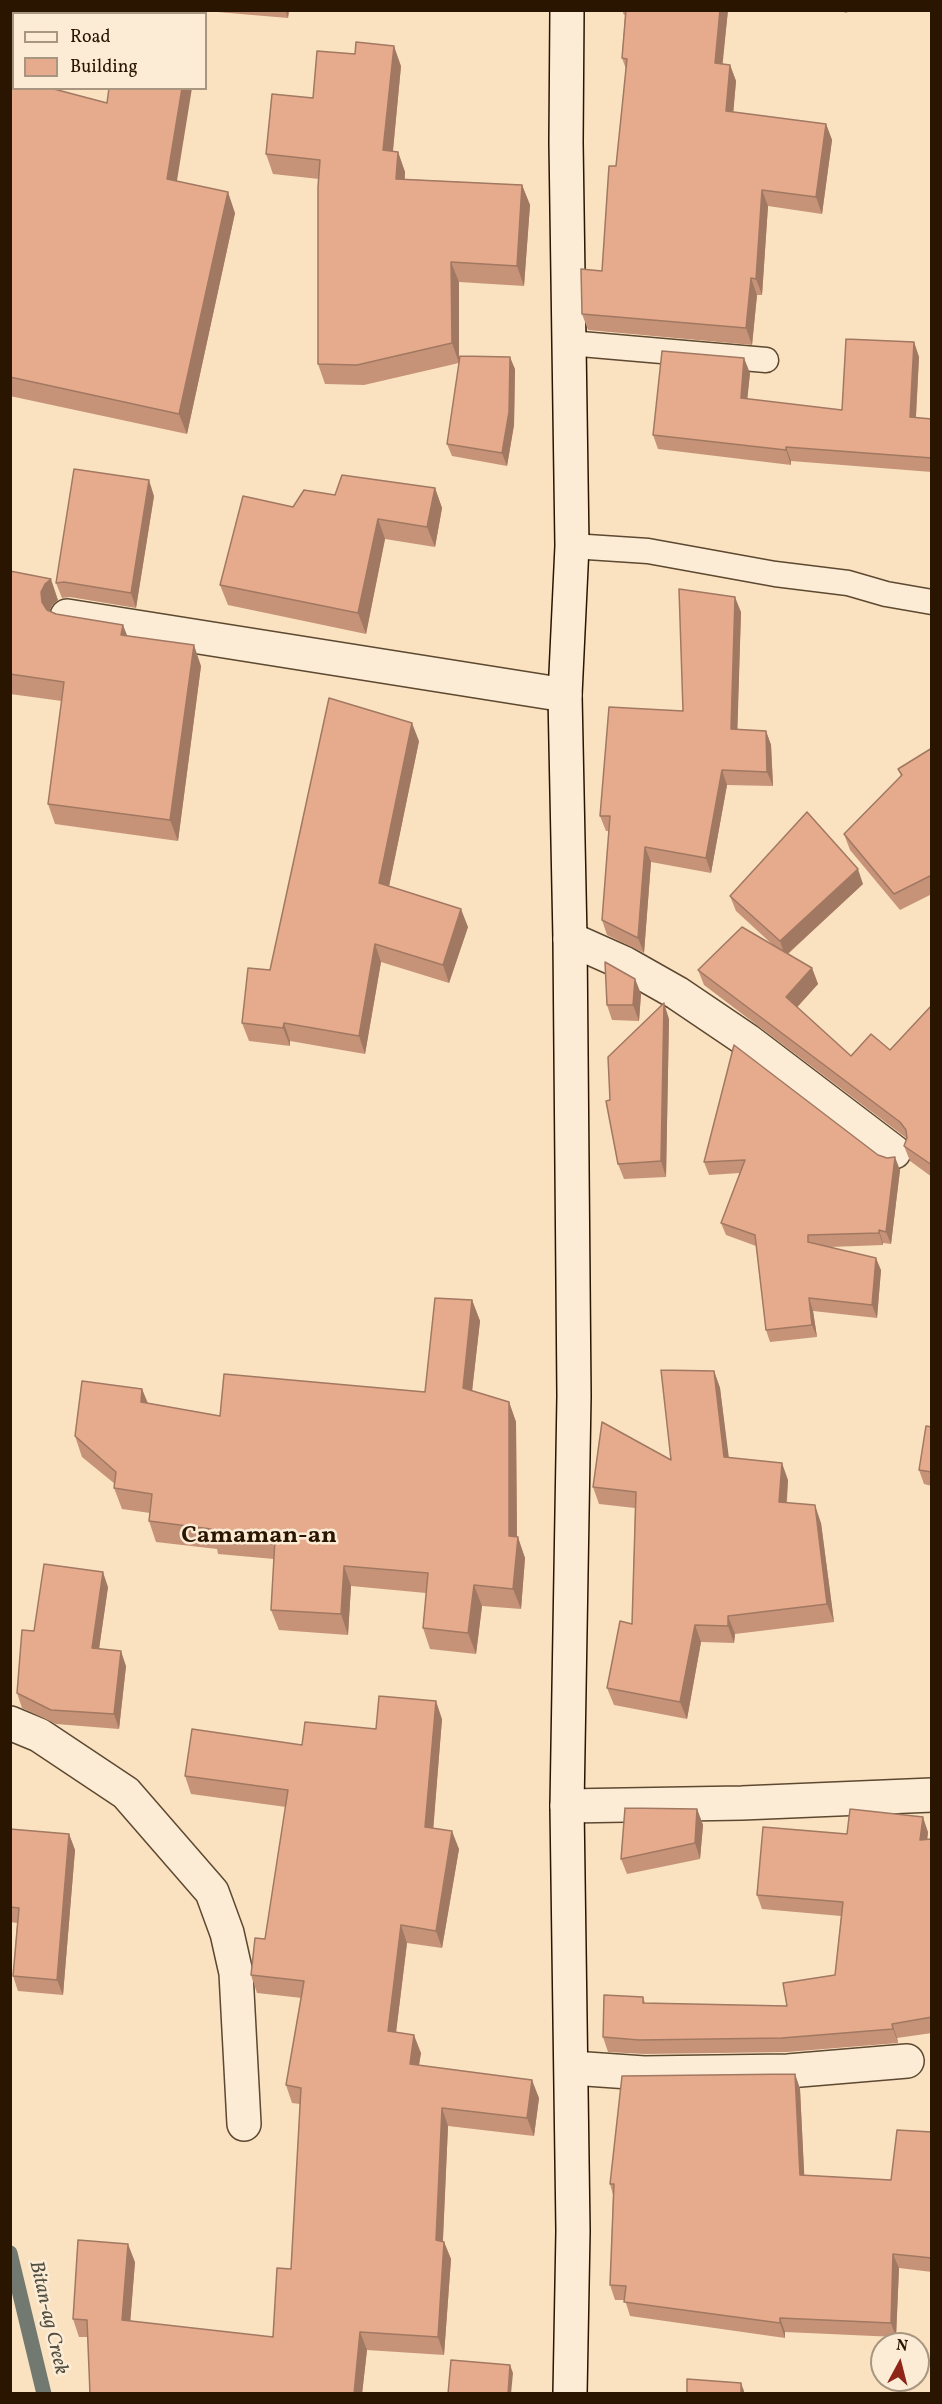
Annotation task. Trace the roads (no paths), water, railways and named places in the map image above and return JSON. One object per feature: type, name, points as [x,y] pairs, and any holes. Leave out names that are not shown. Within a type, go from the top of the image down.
[{"type":"main road","points":[[567,10],[566,142],[572,546],[565,695],[570,939],[574,1396],[567,1806],[573,2251],[570,2394]]},
{"type":"main road","points":[[67,616],[565,695]]},
{"type":"main road","points":[[570,939],[624,963],[686,999],[748,1041],[894,1152]]},
{"type":"main road","points":[[10,1724],[39,1735],[126,1793],[212,1892],[227,1933],[236,1973],[244,2124]]},
{"type":"main road","points":[[567,1806],[742,1803],[932,1795]]},
{"type":"main road","points":[[572,2068],[644,2073],[788,2071],[907,2061]]},
{"type":"lane","points":[[569,344],[766,360]]},
{"type":"lane","points":[[572,546],[648,551],[733,567],[848,583],[932,602]]},
{"type":"waterway","name":"Bitan-ag Creek","points":[[10,2253],[44,2394]]},
{"type":"district","name":"Camaman-an","points":[[259,1538]]}]
